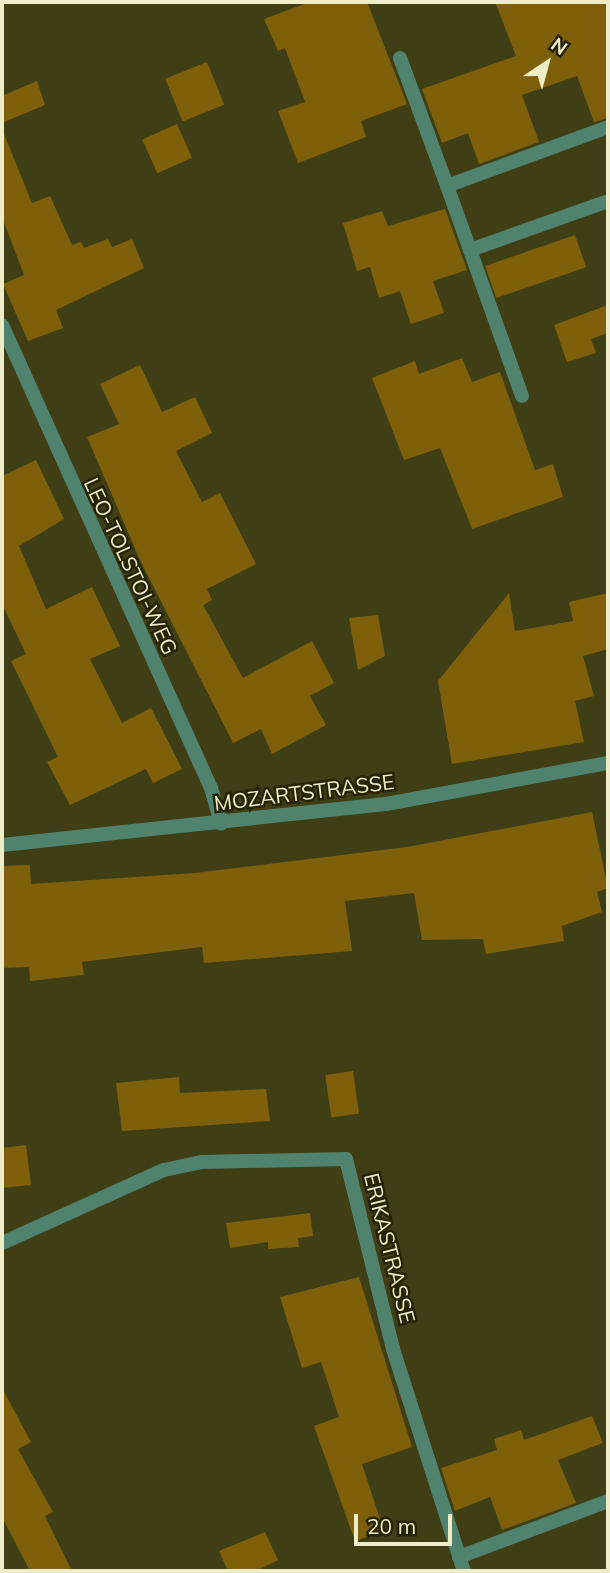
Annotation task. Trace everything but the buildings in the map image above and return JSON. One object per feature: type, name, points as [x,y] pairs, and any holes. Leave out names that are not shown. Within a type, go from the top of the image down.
[{"type":"street","points":[[400,58],[522,396]]},
{"type":"street","points":[[447,186],[608,127]]},
{"type":"street","points":[[470,250],[608,201]]},
{"type":"street","name":"LEO-TOLSTOI-WEG","points":[[2,325],[211,788],[221,824]]},
{"type":"street","name":"MOZARTSTRASSE","points":[[2,845],[221,824],[386,804],[608,763]]},
{"type":"street","name":"ERIKASTRASSE","points":[[2,1243],[164,1170],[202,1161],[346,1159],[393,1349],[464,1571]]},
{"type":"street","points":[[459,1557],[608,1501]]}]
